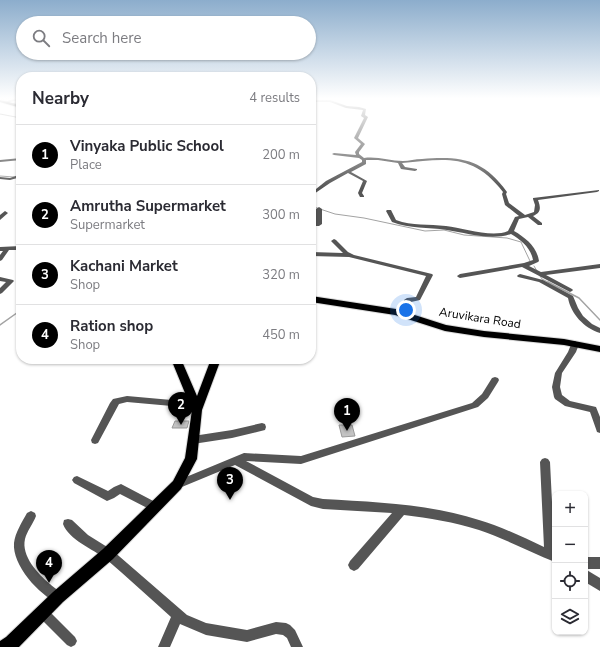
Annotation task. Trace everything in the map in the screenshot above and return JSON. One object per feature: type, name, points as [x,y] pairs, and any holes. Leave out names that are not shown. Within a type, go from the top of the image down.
[{"type":"main road","name":"Aruvikara Road","points":[[316,301],[396,312],[445,328],[575,344],[600,349]]},
{"type":"main road","points":[[178,364],[195,407]]},
{"type":"main road","points":[[6,647],[58,597],[108,554],[177,485],[191,459],[194,440],[195,407],[214,364]]},
{"type":"street","points":[[316,191],[328,182],[364,163],[357,152],[363,144],[356,138],[356,135],[361,128]]},
{"type":"street","points":[[334,154],[362,159],[370,157],[401,163],[440,159],[456,159],[472,163],[483,168],[497,180],[505,192],[504,194],[507,204],[540,224]]},
{"type":"street","points":[[0,156],[16,155]]},
{"type":"street","points":[[0,161],[16,159]]},
{"type":"street","points":[[401,163],[403,168],[415,170]]},
{"type":"street","points":[[347,171],[365,181],[360,193],[362,196]]},
{"type":"street","points":[[0,178],[10,179],[16,177]]},
{"type":"street","points":[[389,210],[394,221],[420,228],[443,228],[467,233],[504,234],[514,228],[514,222],[516,219],[538,211],[539,207],[535,199],[597,191]]},
{"type":"street","points":[[316,224],[319,224],[319,209]]},
{"type":"street","points":[[0,218],[5,213]]},
{"type":"street","points":[[511,231],[523,239],[535,253],[536,261],[525,265]]},
{"type":"street","points":[[334,241],[348,255]]},
{"type":"street","points":[[0,249],[16,248]]},
{"type":"street","points":[[0,259],[7,249]]},
{"type":"street","points":[[316,254],[348,255],[430,274],[418,299],[407,300],[409,316]]},
{"type":"street","points":[[460,276],[521,264],[570,290]]},
{"type":"street","points":[[600,266],[520,276],[541,281],[571,297],[572,303],[578,315],[600,331]]},
{"type":"street","points":[[0,280],[11,281],[0,292]]},
{"type":"street","points":[[575,344],[573,351],[557,374],[555,385],[558,397],[568,404],[593,409],[600,428]]},
{"type":"street","points":[[177,485],[235,460],[250,456],[301,460],[389,434],[436,417],[475,406],[485,396],[495,380]]},
{"type":"street","points":[[95,440],[113,405],[119,400],[127,399],[195,407]]},
{"type":"street","points":[[194,440],[232,434],[262,427]]},
{"type":"street","points":[[235,460],[311,501],[323,504],[402,509],[468,522],[509,536],[552,556]]},
{"type":"street","points":[[545,462],[552,544]]},
{"type":"street","points":[[77,480],[107,496],[111,496],[120,488],[155,507]]},
{"type":"street","points":[[354,565],[402,509]]},
{"type":"street","points":[[31,516],[20,541],[21,555],[38,583],[47,591],[58,597]]},
{"type":"street","points":[[68,524],[84,539],[108,554],[178,615],[190,622],[206,629],[248,636],[276,628],[286,629],[294,638],[297,647]]},
{"type":"street","points":[[588,563],[600,563]]},
{"type":"street","points":[[588,576],[600,585]]},
{"type":"street","points":[[43,613],[71,641]]},
{"type":"street","points":[[164,647],[178,615]]},
{"type":"building","points":[[175,421],[189,421],[187,428],[172,428]]},
{"type":"building","points":[[339,425],[352,425],[355,436],[342,437]]},
{"type":"waterway","points":[[0,176],[14,177]]},
{"type":"waterway","points":[[316,208],[335,214],[364,218],[425,231],[444,230],[464,235],[507,238],[521,242],[530,261]]},
{"type":"waterway","points":[[534,266],[537,271]]},
{"type":"waterway","points":[[540,276],[548,282]]},
{"type":"waterway","points":[[548,282],[579,298],[600,320]]},
{"type":"waterway","points":[[0,325],[16,314]]},
{"type":"place","name":"Amrutha Supermarket","points":[[181,425]]},
{"type":"place","name":"Vinyaka Public School","points":[[347,431]]},
{"type":"place","name":"Kachani Market","points":[[230,500]]},
{"type":"place","name":"Ration shop","points":[[49,583]]}]
